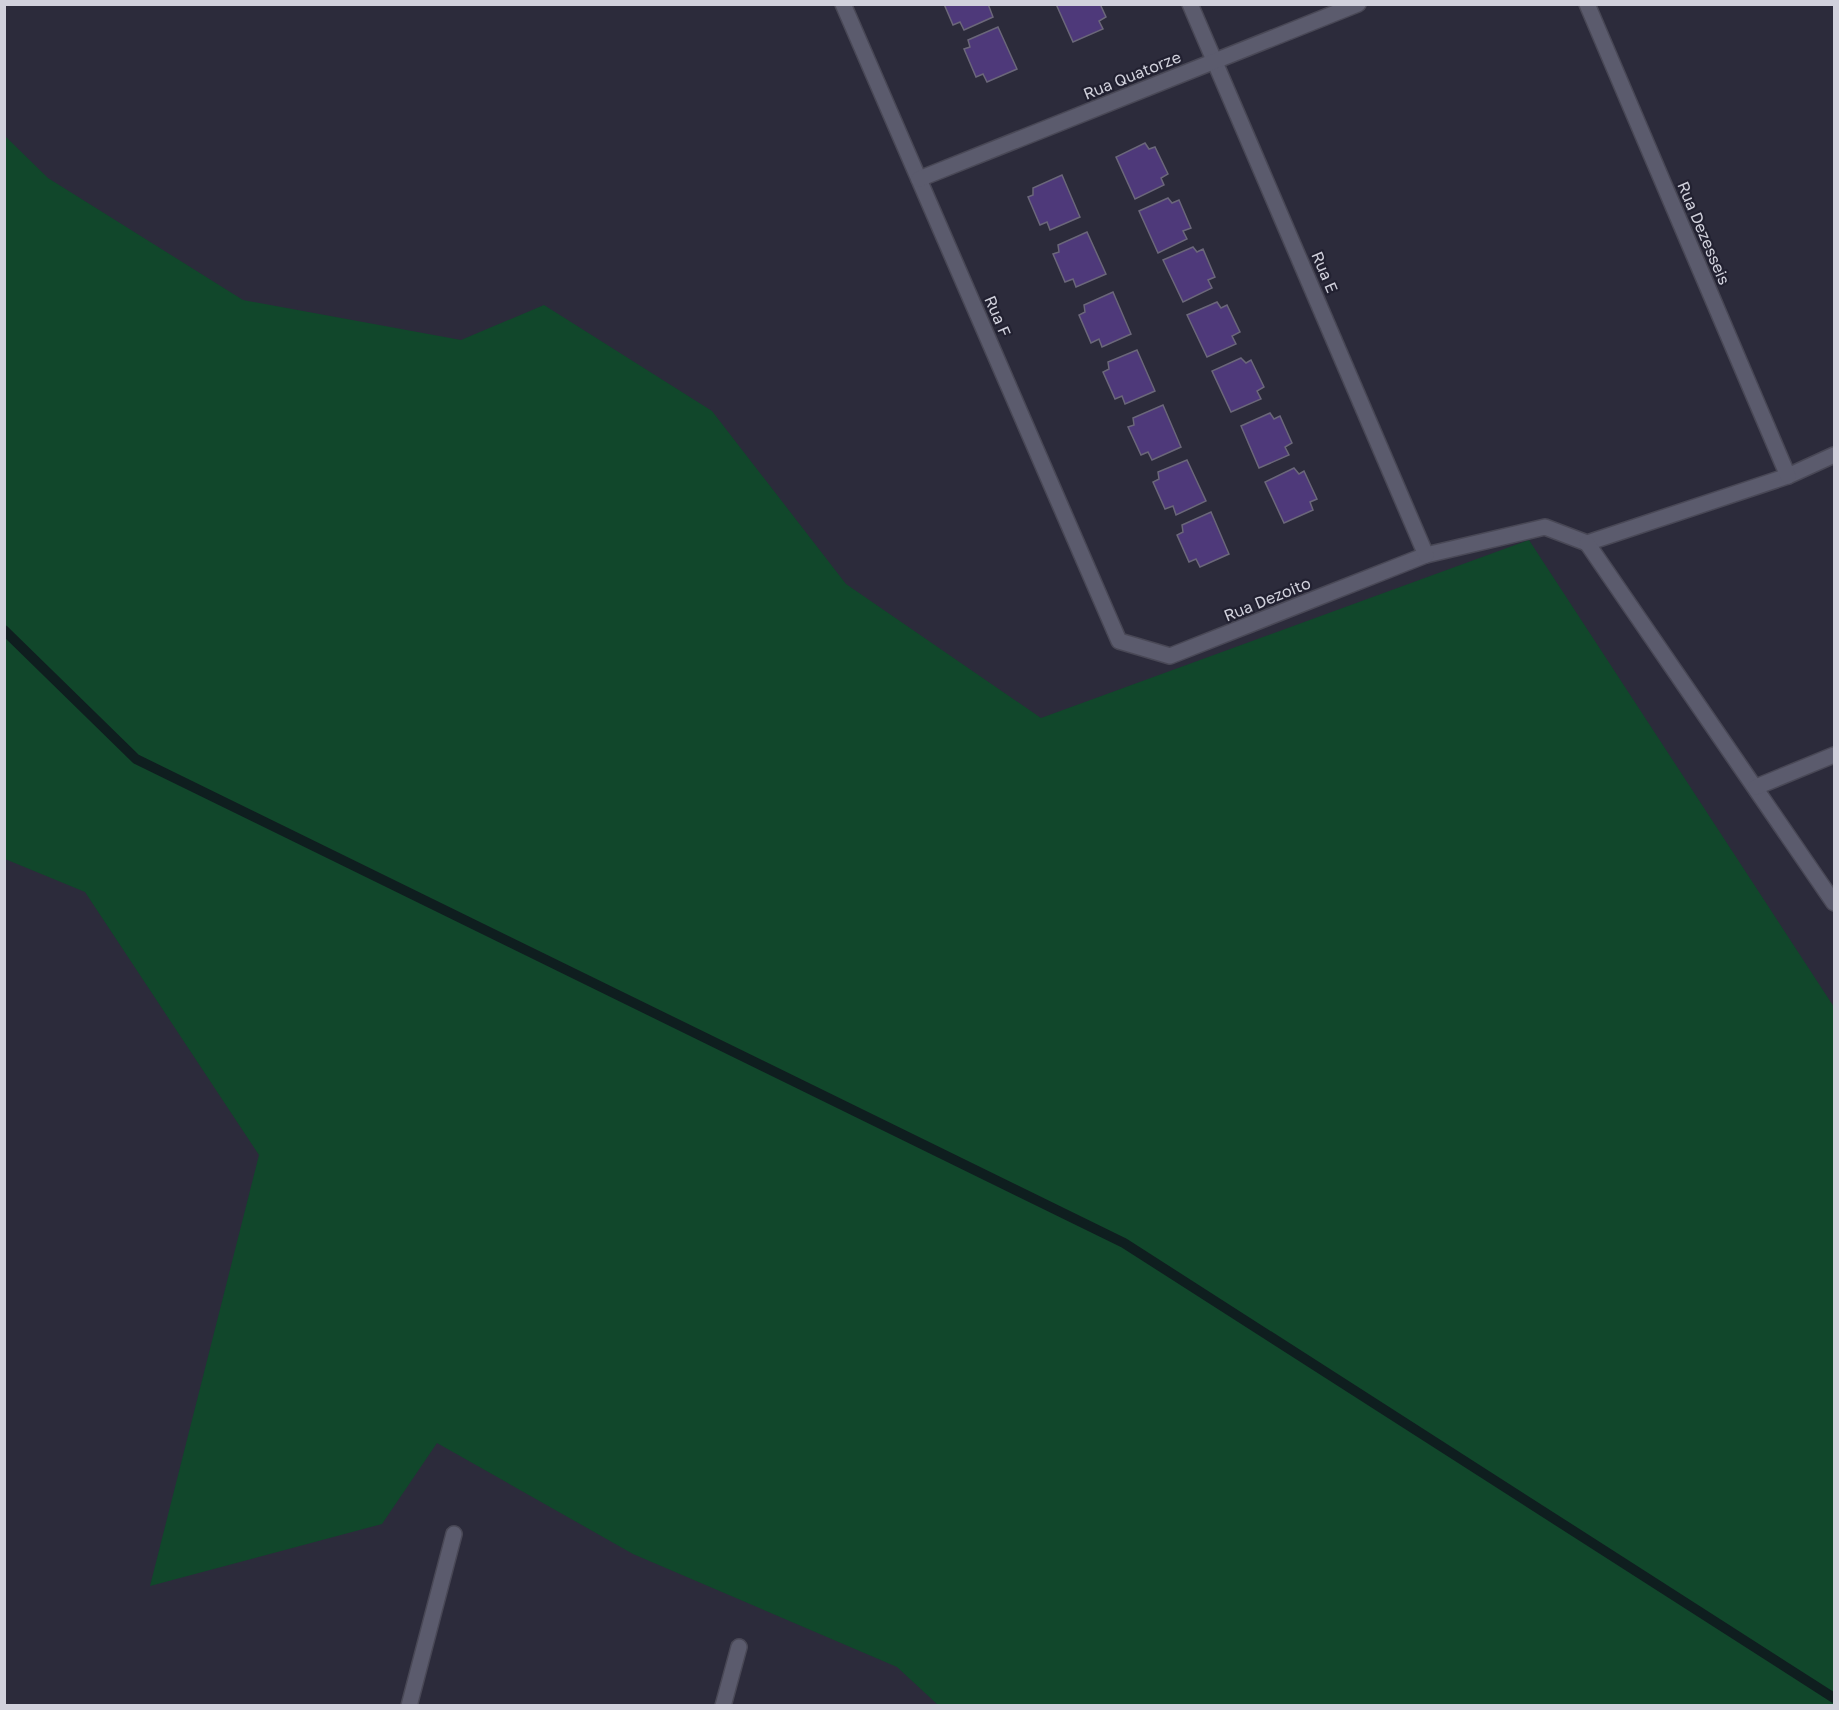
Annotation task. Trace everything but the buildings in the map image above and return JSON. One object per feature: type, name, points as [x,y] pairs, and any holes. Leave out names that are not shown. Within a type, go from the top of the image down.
[{"type":"street","name":"Rua F","points":[[843,4],[1119,641]]},
{"type":"street","name":"Rua E","points":[[1190,4],[1426,555]]},
{"type":"street","name":"Rua Quatorze","points":[[919,179],[1358,4]]},
{"type":"street","name":"Rua Dezesseis","points":[[1587,4],[1788,476]]},
{"type":"street","points":[[1587,543],[1788,476],[1834,455]]},
{"type":"street","points":[[1426,555],[1545,527],[1587,543],[1834,903]]},
{"type":"street","name":"Rua Dezoito","points":[[1119,641],[1170,656],[1426,555]]},
{"type":"street","points":[[1756,787],[1834,754]]},
{"type":"street","points":[[409,1706],[454,1534]]},
{"type":"street","points":[[723,1706],[739,1647]]},
{"type":"green space","points":[[5,136],[48,178],[243,300],[461,340],[544,305],[712,411],[846,584],[1041,718],[1529,540],[1834,1007],[1834,1705],[938,1705],[897,1667],[633,1554],[437,1443],[382,1524],[150,1586],[259,1155],[85,892],[5,859]]},
{"type":"waterway","points":[[4,630],[136,759],[1124,1243],[1834,1698]]}]
